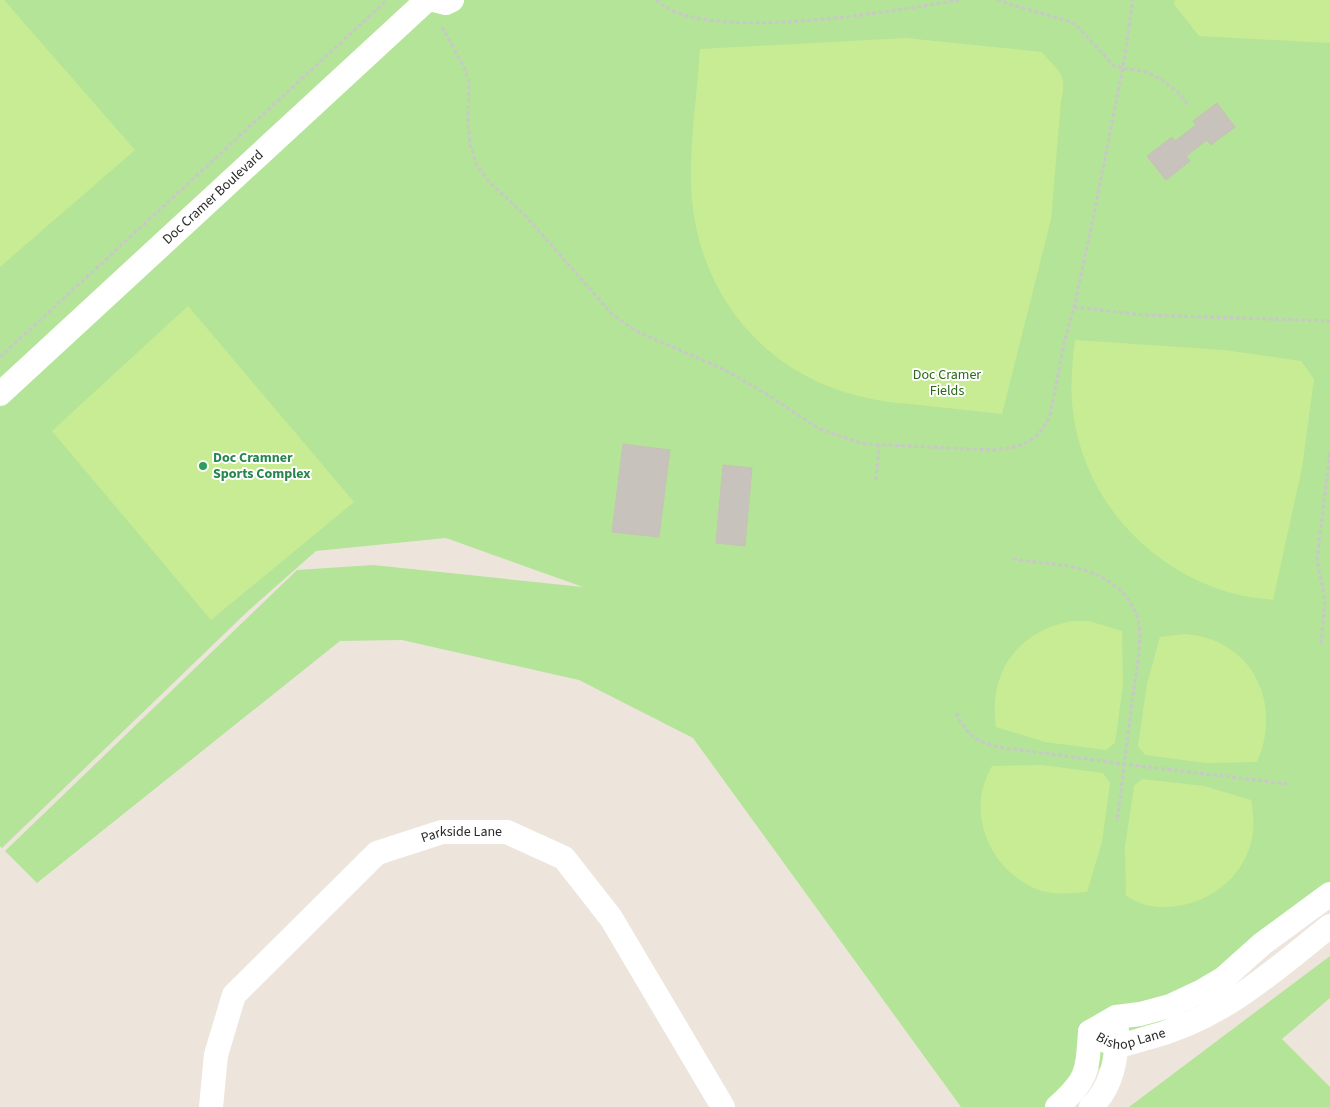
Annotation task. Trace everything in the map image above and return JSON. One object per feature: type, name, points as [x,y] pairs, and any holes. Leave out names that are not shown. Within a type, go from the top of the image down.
[{"type":"street","name":"Doc Cramer Boulevard","points":[[0,394],[427,0]]},
{"type":"street","points":[[434,0],[446,3],[452,0]]},
{"type":"street","name":"Parkside Lane","points":[[211,1107],[216,1055],[234,995],[377,853],[442,832],[507,832],[564,858],[611,918],[723,1107]]},
{"type":"street","name":"Bishop Lane","points":[[1090,1032],[1116,1017],[1140,1014],[1170,1006],[1202,992],[1224,978],[1262,944],[1330,894]]},
{"type":"street","name":"Bishop Lane","points":[[1090,1032],[1117,1045],[1180,1028],[1220,1010],[1248,991],[1330,926]]},
{"type":"street","points":[[1091,1107],[1101,1096],[1113,1071],[1117,1045],[1116,1017]]},
{"type":"street","points":[[1057,1107],[1075,1090],[1083,1078],[1088,1063],[1090,1032]]},
{"type":"path","points":[[0,357],[387,0]]},
{"type":"path","points":[[656,0],[675,13],[710,21],[803,22],[960,0]]},
{"type":"path","points":[[997,0],[1074,23],[1114,66],[1146,72],[1161,79],[1179,93],[1188,105]]},
{"type":"path","points":[[441,26],[464,67],[469,82],[468,121],[470,144],[476,164],[490,183],[522,213],[611,313],[636,331],[725,370],[765,393],[818,428],[851,441],[879,445],[993,450],[1010,448],[1032,440],[1039,434],[1050,416],[1123,67],[1133,0]]},
{"type":"path","points":[[1074,307],[1144,315],[1330,321]]},
{"type":"path","points":[[876,480],[879,445]]},
{"type":"path","points":[[1321,644],[1325,600],[1317,559],[1330,453]]},
{"type":"path","points":[[1013,559],[1076,568],[1107,580],[1129,600],[1138,619],[1138,662],[1118,822]]},
{"type":"path","points":[[956,713],[964,729],[982,743],[998,747],[1288,784]]},
{"type":"green space","name":"Doc Cramer Fields","points":[[0,0],[1330,0],[1330,900],[1060,1097],[1068,1107],[961,1107],[693,738],[579,680],[402,640],[340,641],[37,883],[5,851],[297,570],[373,565],[583,587],[446,538],[316,551],[247,612],[2,848],[0,846]]},
{"type":"green space","points":[[0,0],[4,0],[135,150],[0,267]]},
{"type":"green space","points":[[1175,0],[1330,0],[1330,43],[1199,36],[1174,4]]},
{"type":"green space","points":[[906,38],[1042,52],[1063,79],[1051,219],[1002,414],[870,399],[828,386],[797,371],[769,351],[745,327],[725,300],[709,269],[698,236],[692,200],[691,162],[700,49]]},
{"type":"green space","name":"Doc Cramner Sports Complex","points":[[188,306],[354,502],[211,620],[52,431]]},
{"type":"green space","points":[[1075,340],[1224,350],[1301,361],[1314,379],[1302,468],[1273,600],[1231,593],[1201,582],[1173,567],[1147,548],[1125,526],[1106,501],[1091,474],[1080,444],[1073,412],[1072,394]]},
{"type":"green space","points":[[1072,621],[1089,621],[1122,631],[1123,684],[1115,743],[1106,750],[1045,742],[996,727],[995,707],[997,689],[1002,672],[1010,658],[1036,634],[1053,626]]},
{"type":"green space","points":[[1185,634],[1208,639],[1228,648],[1244,661],[1256,678],[1263,697],[1266,718],[1264,740],[1257,762],[1206,763],[1145,755],[1138,746],[1147,684],[1160,637]]},
{"type":"green space","points":[[1042,765],[1103,773],[1110,783],[1102,842],[1087,892],[1053,893],[1042,891],[1015,877],[995,855],[983,828],[981,798],[992,766]]},
{"type":"green space","points":[[1142,779],[1204,786],[1251,800],[1253,825],[1249,849],[1234,876],[1210,895],[1182,905],[1166,907],[1144,905],[1126,896],[1125,847],[1134,786]]},
{"type":"green space","points":[[1330,956],[1330,998],[1282,1039],[1330,1087],[1330,1107],[1129,1107]]},
{"type":"building","points":[[1217,103],[1235,127],[1211,145],[1207,140],[1186,156],[1190,161],[1166,180],[1147,156],[1172,137],[1175,141],[1196,125],[1193,121]]},
{"type":"building","points":[[623,444],[670,450],[659,537],[612,532]]},
{"type":"building","points":[[723,465],[752,468],[745,546],[716,543]]},
{"type":"place","name":"Doc Cramner Sports Complex","points":[[203,466]]}]
